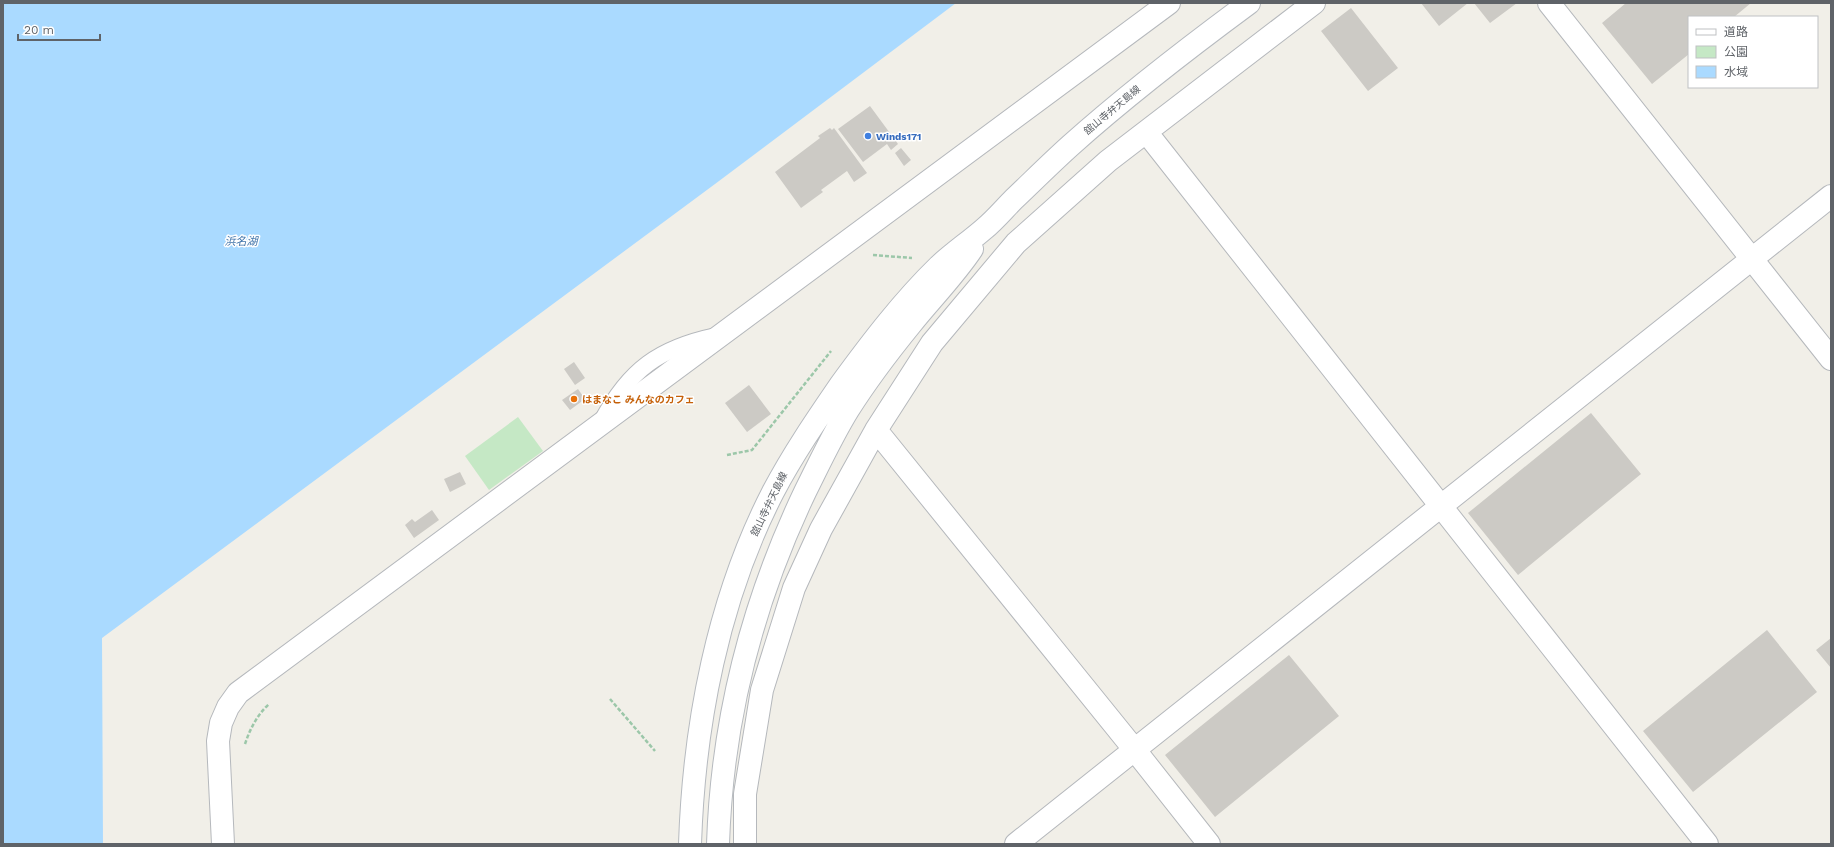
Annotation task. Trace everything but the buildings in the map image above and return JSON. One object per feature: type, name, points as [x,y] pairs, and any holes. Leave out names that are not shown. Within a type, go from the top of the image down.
[{"type":"street","points":[[223,844],[218,741],[221,723],[228,707],[238,693],[1169,3]]},
{"type":"street","name":"舘山寺弁天島線","points":[[690,844],[691,807],[696,753],[704,699],[717,645],[732,593],[746,556],[773,492],[800,445],[862,355],[937,268],[984,230],[1071,145],[1116,106],[1163,68],[1249,3]]},
{"type":"street","points":[[745,844],[745,794],[762,690],[794,588],[821,529],[876,430],[932,343],[1016,243],[1108,161],[1147,133],[1314,3]]},
{"type":"street","points":[[1549,3],[1831,359]]},
{"type":"street","points":[[1147,133],[1707,844]]},
{"type":"street","points":[[1016,844],[1831,196]]},
{"type":"street","name":"舘山寺弁天島線","points":[[718,844],[725,756],[733,704],[747,646],[760,602],[778,553],[822,457],[848,410],[910,325],[963,261],[984,230]]},
{"type":"street","points":[[876,430],[1209,844]]},
{"type":"path","points":[[867,260],[873,255],[914,258],[909,263]]},
{"type":"path","points":[[727,455],[752,450],[834,348]]},
{"type":"path","points":[[610,699],[655,750]]},
{"type":"path","points":[[244,747],[251,728],[262,710],[272,701]]},
{"type":"green space","points":[[518,417],[543,451],[489,490],[465,456]]},
{"type":"water","name":"浜名湖","points":[[3,3],[956,3],[715,184],[102,638],[103,844],[3,844]]},
{"type":"place","name":"Winds171","points":[[868,136]]},
{"type":"place","name":"はまなこ みんなのカフェ","points":[[574,399]]}]
